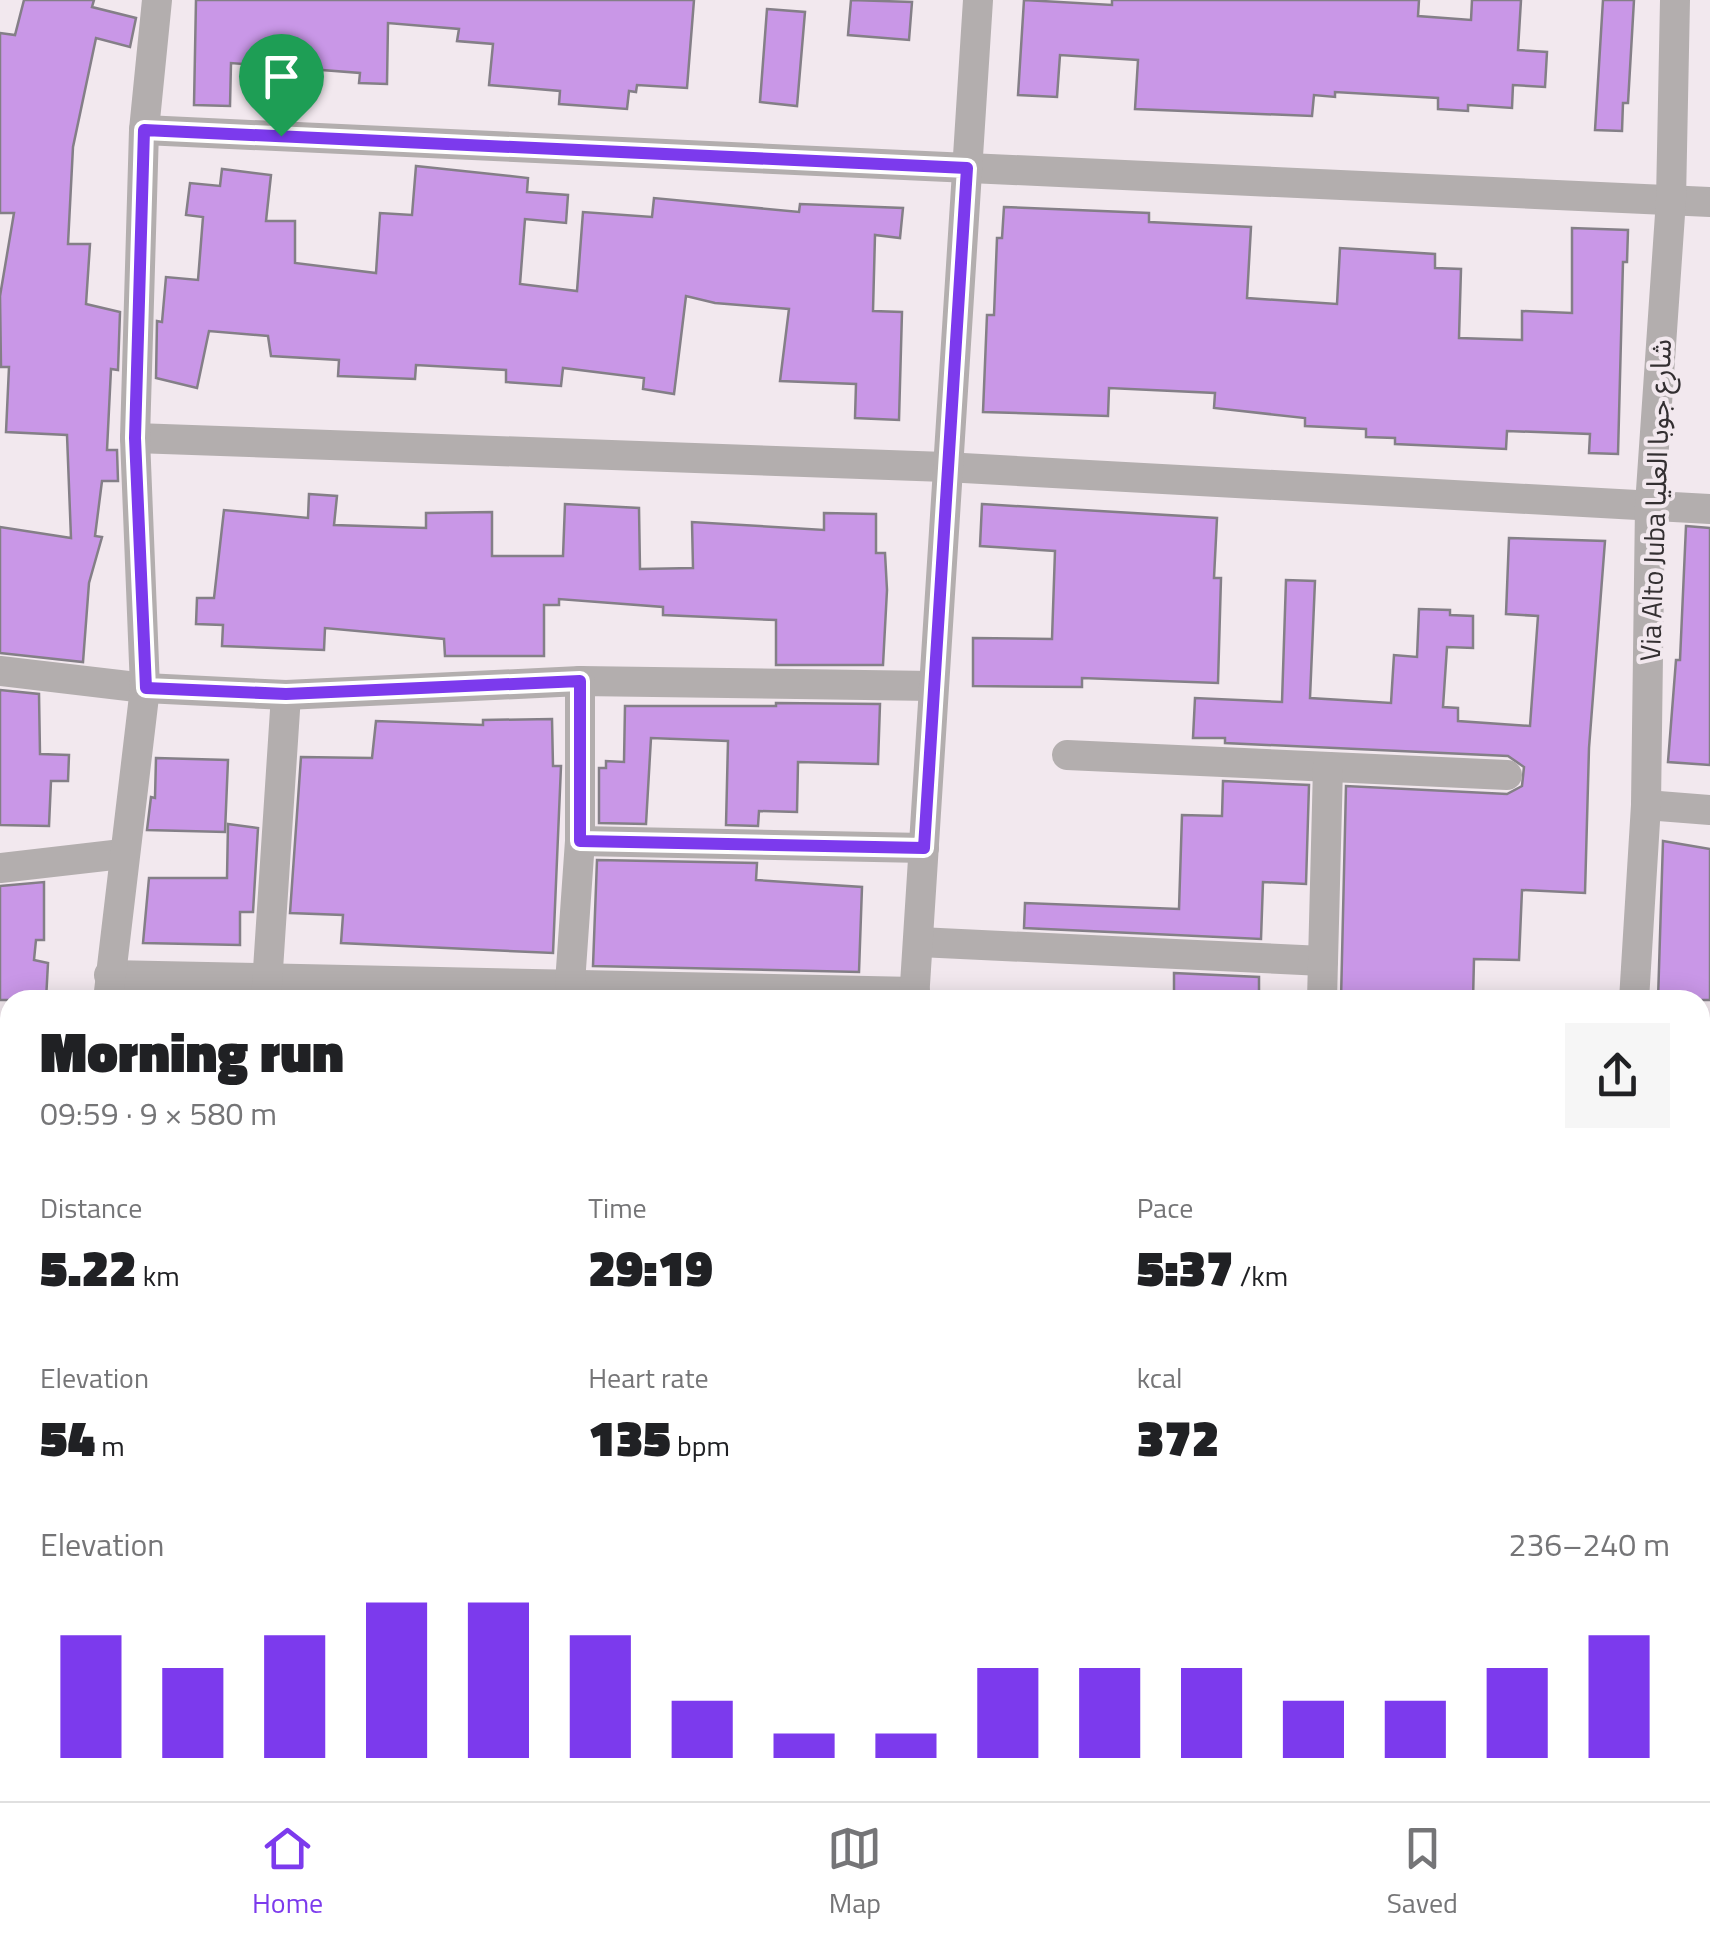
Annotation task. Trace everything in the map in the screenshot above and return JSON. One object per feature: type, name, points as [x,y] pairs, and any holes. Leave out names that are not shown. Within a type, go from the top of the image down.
[{"type":"street","points":[[157,0],[144,130],[135,438],[146,688],[108,988],[369,990]]},
{"type":"street","points":[[914,990],[944,468],[978,0]]},
{"type":"street","name":"Via Alto Juba شارع جوبا العليا","points":[[1635,990],[1646,805],[1650,505],[1671,200],[1675,0]]},
{"type":"street","points":[[144,130],[1710,202]]},
{"type":"street","points":[[135,438],[944,468],[1710,509]]},
{"type":"street","points":[[0,671],[146,688],[286,694],[580,681],[932,686]]},
{"type":"street","points":[[574,990],[580,841],[580,681]]},
{"type":"street","points":[[267,989],[286,694]]},
{"type":"street","points":[[1067,755],[1507,776]]},
{"type":"street","points":[[1322,990],[1328,767]]},
{"type":"street","points":[[1646,805],[1710,810]]},
{"type":"street","points":[[580,841],[924,848]]},
{"type":"street","points":[[0,868],[122,854]]},
{"type":"street","points":[[918,942],[1323,961]]},
{"type":"building","points":[[24,0],[94,0],[92,7],[136,18],[130,47],[96,38],[73,147],[68,244],[90,244],[86,304],[120,312],[118,370],[111,369],[107,450],[117,450],[118,481],[102,481],[95,536],[102,537],[89,583],[83,662],[0,653],[0,527],[71,538],[67,435],[6,432],[9,367],[1,367],[0,296],[14,213],[0,213],[0,33],[15,35]]},
{"type":"building","points":[[196,0],[694,0],[687,88],[637,85],[636,92],[629,91],[627,109],[559,104],[560,91],[489,85],[493,44],[457,41],[459,29],[388,23],[387,84],[359,83],[360,73],[231,63],[230,106],[194,105]]},
{"type":"building","points":[[851,0],[912,2],[909,40],[848,35]]},
{"type":"building","points":[[1024,0],[1112,5],[1112,0],[1419,0],[1418,16],[1471,20],[1472,0],[1521,0],[1518,50],[1547,52],[1545,87],[1513,85],[1512,108],[1468,105],[1468,111],[1438,109],[1438,98],[1335,92],[1335,97],[1314,95],[1312,116],[1135,109],[1138,60],[1060,55],[1057,97],[1018,95]]},
{"type":"building","points":[[1603,0],[1634,0],[1628,103],[1623,103],[1622,131],[1595,130]]},
{"type":"building","points":[[767,9],[805,12],[797,106],[760,102]]},
{"type":"building","points":[[416,166],[528,178],[527,192],[568,195],[566,223],[525,219],[520,284],[577,291],[583,212],[652,217],[654,198],[799,212],[800,204],[903,208],[900,238],[875,235],[873,311],[902,312],[899,420],[855,418],[856,384],[780,381],[789,309],[715,303],[686,296],[674,394],[643,389],[644,378],[563,368],[561,386],[506,382],[506,370],[416,365],[415,379],[338,376],[339,360],[271,356],[268,336],[209,331],[197,388],[156,378],[157,321],[162,322],[166,277],[198,280],[203,217],[186,215],[190,183],[220,186],[222,169],[271,175],[266,221],[295,221],[295,263],[376,273],[380,213],[412,215]]},
{"type":"building","points":[[1004,207],[1149,213],[1149,222],[1251,227],[1247,298],[1337,304],[1340,248],[1435,254],[1435,268],[1461,269],[1459,338],[1522,340],[1522,311],[1572,313],[1572,228],[1628,230],[1627,262],[1623,262],[1618,454],[1589,453],[1590,434],[1507,431],[1506,449],[1395,444],[1395,438],[1366,437],[1366,429],[1305,426],[1305,418],[1214,408],[1215,393],[1109,388],[1108,416],[983,412],[987,315],[994,315],[997,238],[1002,238]]},
{"type":"building","points":[[309,494],[337,496],[334,525],[426,528],[426,513],[492,512],[492,556],[563,556],[565,504],[639,508],[640,569],[693,568],[692,522],[824,530],[824,513],[876,514],[876,553],[885,553],[887,590],[883,665],[776,665],[776,620],[663,615],[663,607],[559,599],[559,605],[544,605],[544,656],[445,656],[444,639],[325,628],[324,650],[222,646],[223,625],[196,624],[197,598],[214,598],[224,510],[308,518]]},
{"type":"building","points":[[982,504],[1217,518],[1214,578],[1221,578],[1218,683],[1082,678],[1082,687],[973,686],[973,638],[1052,639],[1055,551],[980,546]]},
{"type":"building","points":[[1686,526],[1710,528],[1710,765],[1668,762],[1676,660],[1680,660]]},
{"type":"building","points":[[1509,538],[1605,541],[1589,748],[1585,893],[1522,890],[1519,960],[1474,959],[1473,990],[1341,990],[1346,786],[1507,794],[1522,786],[1524,767],[1508,756],[1225,743],[1225,738],[1193,738],[1195,698],[1282,702],[1286,580],[1315,581],[1310,698],[1391,703],[1394,655],[1417,657],[1419,609],[1450,610],[1450,615],[1473,616],[1473,648],[1447,647],[1443,707],[1458,708],[1458,721],[1530,726],[1538,616],[1506,614]]},
{"type":"building","points":[[0,690],[39,694],[40,754],[69,755],[68,781],[51,781],[49,826],[0,825]]},
{"type":"building","points":[[880,704],[878,764],[798,762],[797,812],[759,811],[758,826],[726,825],[728,741],[651,738],[646,824],[599,823],[599,768],[606,768],[606,761],[624,762],[625,706]]},
{"type":"building","points":[[552,719],[553,766],[561,766],[553,953],[341,943],[343,915],[290,913],[301,757],[372,758],[376,721],[483,725],[483,720]]},
{"type":"building","points":[[156,758],[228,760],[225,832],[147,830],[151,797],[155,798]]},
{"type":"building","points":[[1223,781],[1309,785],[1306,884],[1263,882],[1261,939],[1024,928],[1025,903],[1179,909],[1182,815],[1222,816]]},
{"type":"building","points":[[228,824],[258,828],[253,912],[240,912],[240,945],[143,943],[149,878],[227,878]]},
{"type":"building","points":[[1663,841],[1710,849],[1710,990],[1658,990]]},
{"type":"building","points":[[597,860],[757,863],[756,880],[862,887],[859,972],[593,966]]},
{"type":"building","points":[[44,882],[44,940],[36,940],[34,960],[48,963],[47,990],[0,990],[0,886]]},
{"type":"building","points":[[1174,973],[1259,977],[1259,990],[1174,990]]},
{"type":"route","points":[[144,130],[281,136],[967,168],[944,468],[924,848],[580,841],[580,681],[286,694],[146,688],[135,438],[144,130]]}]
